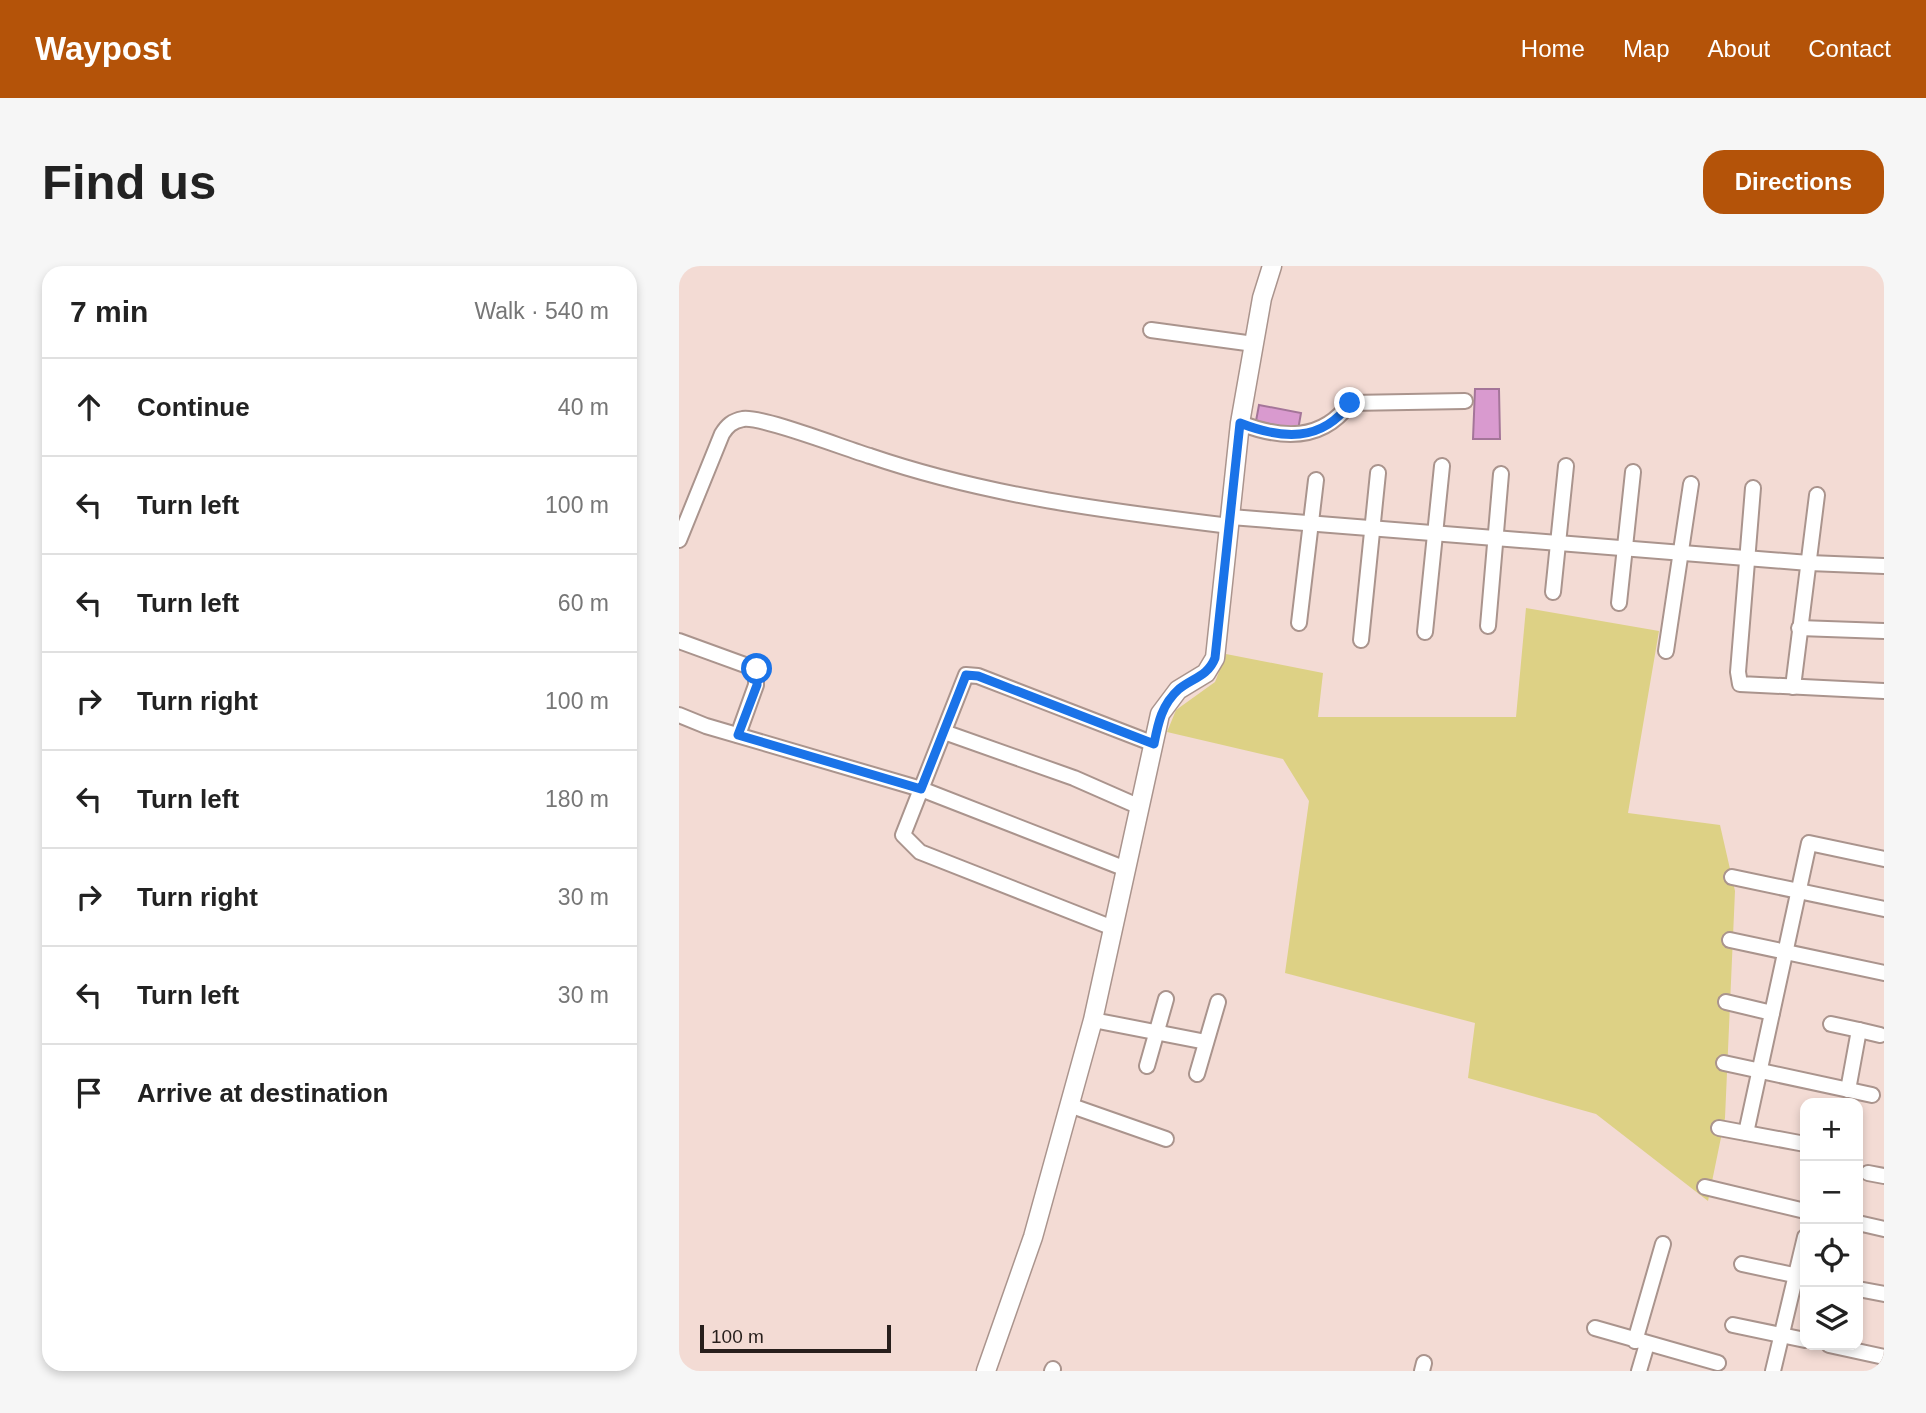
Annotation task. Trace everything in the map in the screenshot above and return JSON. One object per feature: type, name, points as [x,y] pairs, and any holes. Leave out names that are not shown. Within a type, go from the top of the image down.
[{"type":"street","points":[[986,1371],[1033,1237],[1093,1020],[1160,714],[1178,690],[1206,673],[1215,658],[1240,423],[1262,298],[1272,266]]},
{"type":"street","points":[[1151,330],[1254,344]]},
{"type":"street","points":[[1240,423],[1286,435],[1304,435],[1334,419],[1350,403],[1465,401]]},
{"type":"street","points":[[679,540],[722,434],[728,425],[744,419],[802,433],[934,478],[1017,497],[1230,521],[1372,526],[1808,564],[1884,566]]},
{"type":"street","points":[[1425,632],[1442,466]]},
{"type":"street","points":[[1553,592],[1566,466]]},
{"type":"street","points":[[1619,603],[1633,472]]},
{"type":"street","points":[[1361,640],[1378,473]]},
{"type":"street","points":[[1487,626],[1501,474]]},
{"type":"street","points":[[1299,623],[1316,480]]},
{"type":"street","points":[[1666,651],[1691,484]]},
{"type":"street","points":[[1753,488],[1738,679],[1745,686],[1884,691]]},
{"type":"street","points":[[1793,687],[1817,495]]},
{"type":"street","points":[[1799,628],[1884,631]]},
{"type":"street","points":[[679,641],[757,669],[757,685],[738,735]]},
{"type":"street","points":[[1113,928],[920,852],[903,835],[966,675],[978,676],[1154,744]]},
{"type":"street","points":[[679,715],[921,789],[1126,870]]},
{"type":"street","points":[[944,732],[1074,778],[1140,807]]},
{"type":"street","points":[[1746,1133],[1809,843],[1884,859]]},
{"type":"street","points":[[1732,877],[1884,909]]},
{"type":"street","points":[[1730,940],[1884,972]]},
{"type":"street","points":[[1147,1066],[1166,999]]},
{"type":"street","points":[[1197,1074],[1218,1002]]},
{"type":"street","points":[[1725,1002],[1772,1013]]},
{"type":"street","points":[[1093,1020],[1206,1042]]},
{"type":"street","points":[[1831,1024],[1880,1035]]},
{"type":"street","points":[[1848,1090],[1859,1030]]},
{"type":"street","points":[[1724,1062],[1872,1096]]},
{"type":"street","points":[[1069,1105],[1166,1139]]},
{"type":"street","points":[[1719,1128],[1800,1143]]},
{"type":"street","points":[[1868,1173],[1884,1176]]},
{"type":"street","points":[[1705,1187],[1800,1210]]},
{"type":"street","points":[[1862,1224],[1884,1229]]},
{"type":"street","points":[[1639,1371],[1641,1343],[1664,1244]]},
{"type":"street","points":[[1742,1264],[1800,1276]]},
{"type":"street","points":[[1773,1371],[1781,1335],[1800,1279]]},
{"type":"street","points":[[1863,1290],[1884,1294]]},
{"type":"street","points":[[1733,1325],[1800,1339]]},
{"type":"street","points":[[1595,1328],[1718,1363]]},
{"type":"street","points":[[1852,1350],[1884,1357]]},
{"type":"shaded area","points":[[1475,389],[1499,389],[1500,439],[1473,439]]},
{"type":"shaded area","points":[[1259,405],[1301,413],[1298,430],[1256,421]]},
{"type":"shaded area","points":[[1526,608],[1659,631],[1628,813],[1720,825],[1735,891],[1725,1118],[1708,1201],[1596,1114],[1468,1078],[1475,1023],[1285,973],[1309,801],[1283,759],[1167,732],[1176,710],[1215,682],[1226,654],[1323,673],[1318,717],[1516,717]]},
{"type":"route","points":[[757,669],[757,685],[738,735],[921,789],[930,760],[966,675],[978,676],[1154,744],[1160,714],[1166,704],[1178,690],[1206,673],[1215,658],[1220,637],[1240,423],[1286,435],[1304,435],[1334,419],[1350,403]]}]
